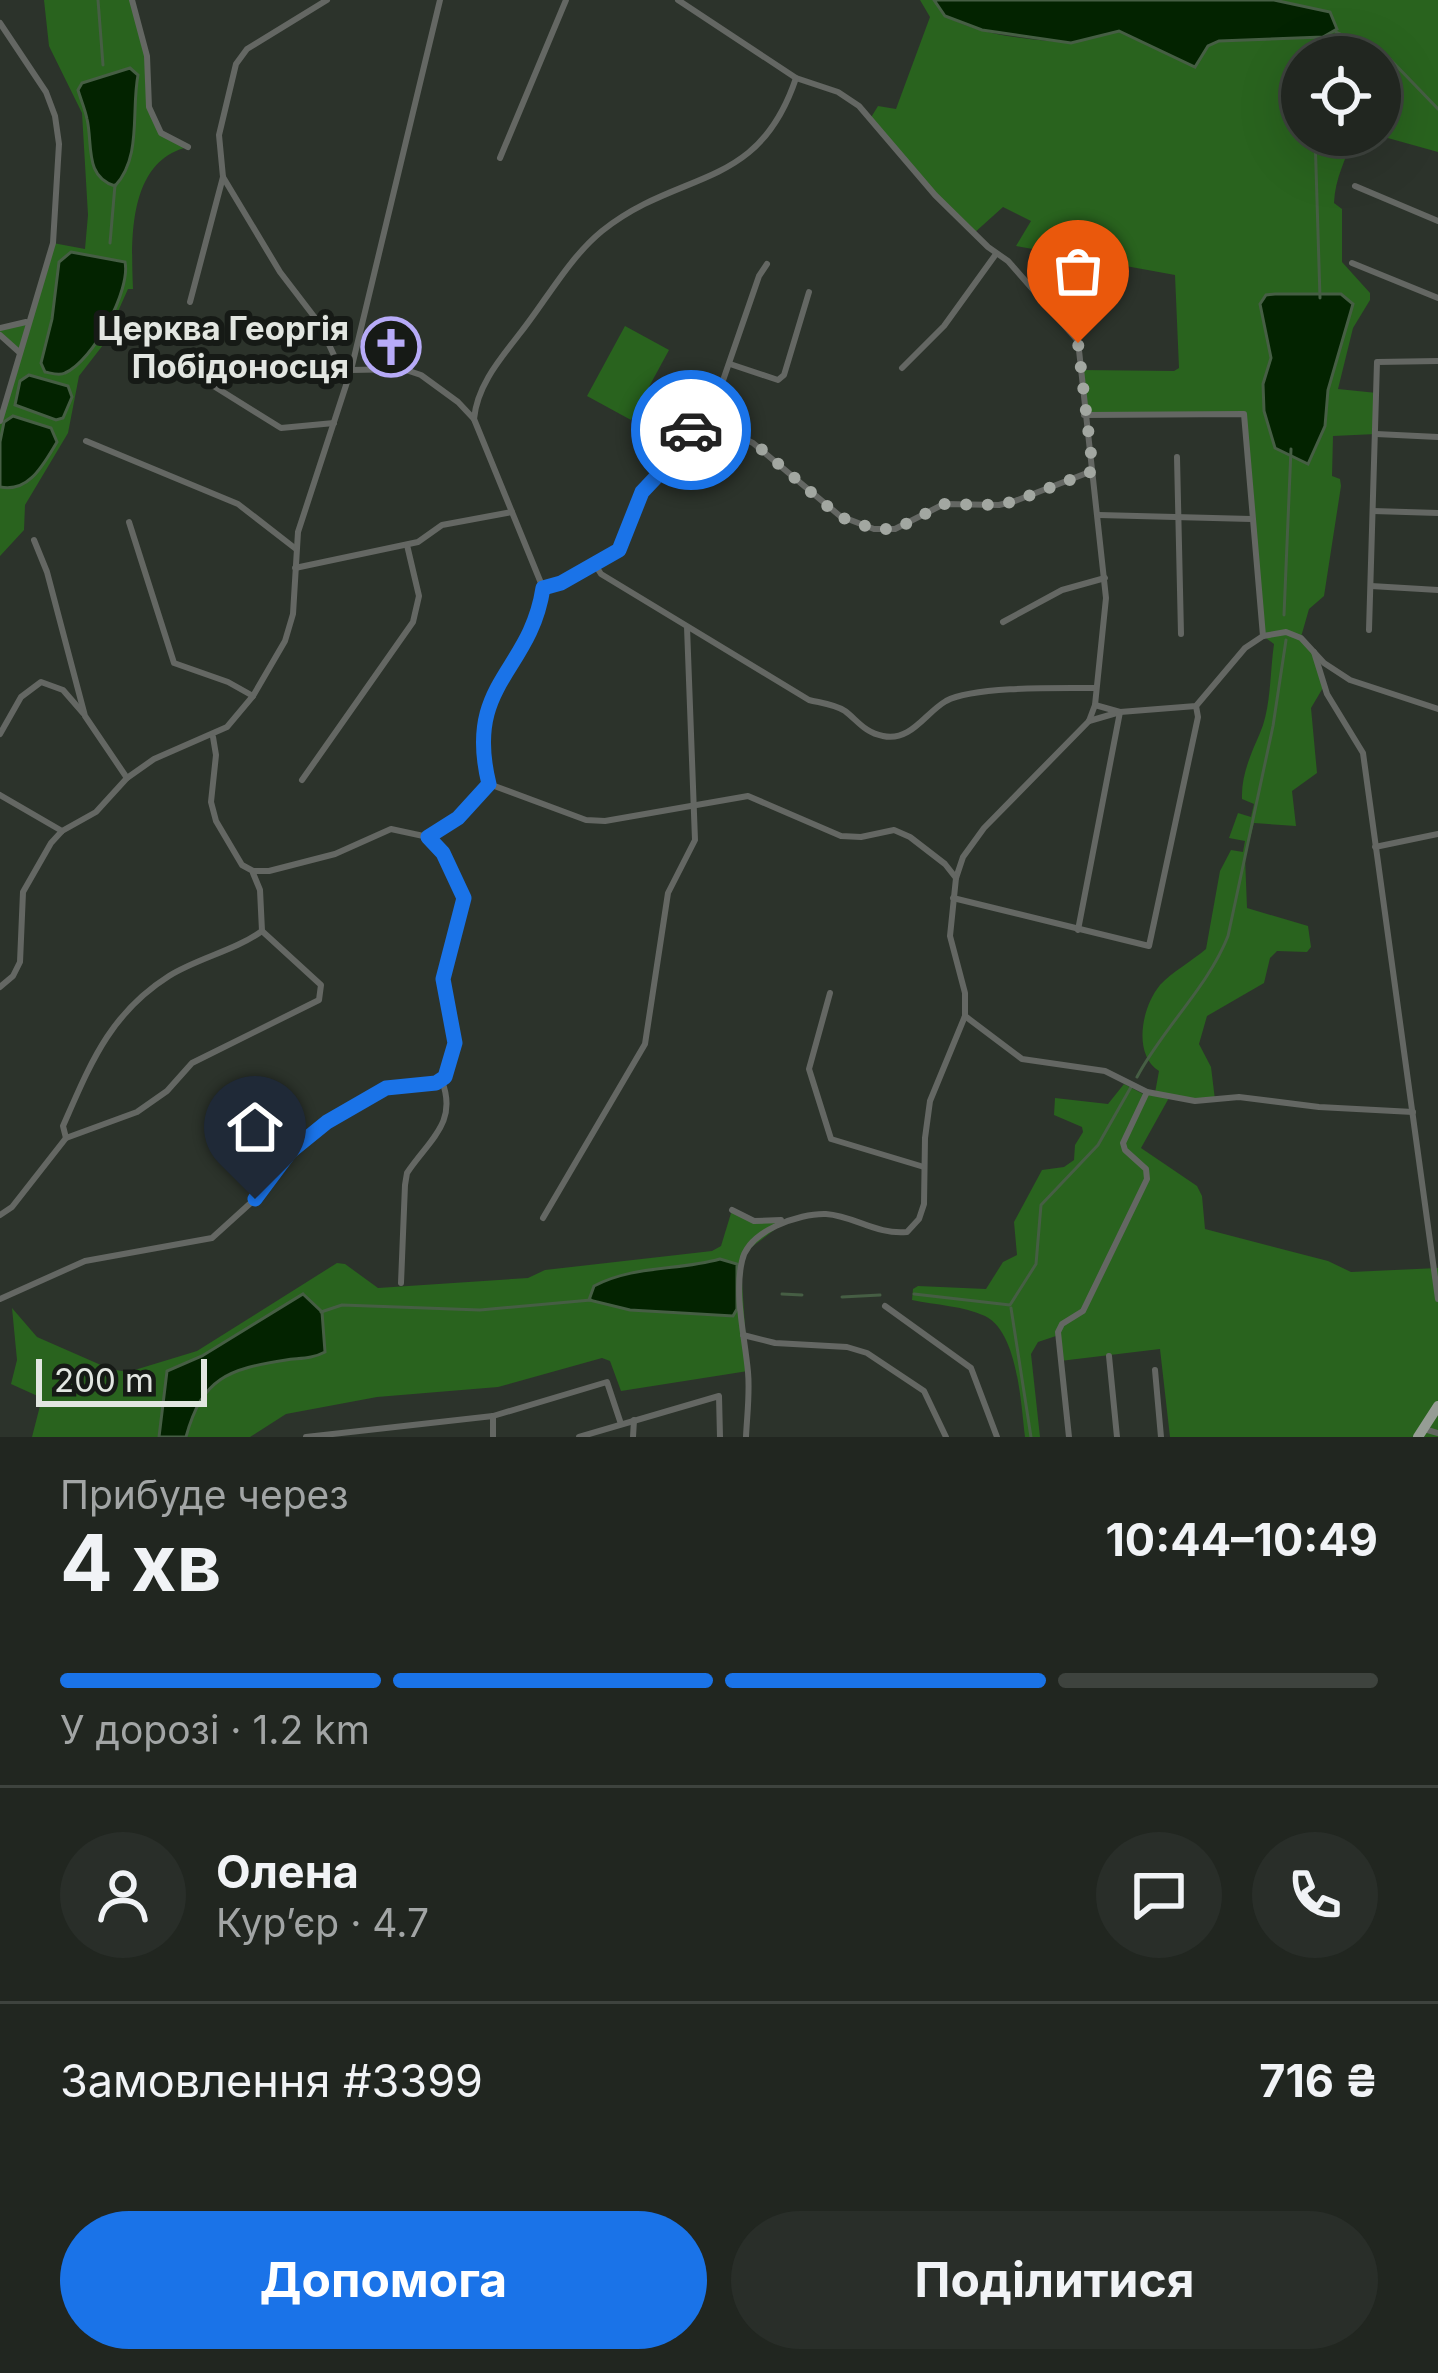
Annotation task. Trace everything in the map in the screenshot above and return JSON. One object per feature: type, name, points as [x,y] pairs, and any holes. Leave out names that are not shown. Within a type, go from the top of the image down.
[{"type":"main road","points":[[1421,1433],[1438,1406]]},
{"type":"street","points":[[132,0],[147,56],[149,107],[161,134],[188,147]]},
{"type":"street","points":[[190,302],[224,177],[219,136],[236,64],[247,50],[327,0]]},
{"type":"street","points":[[0,987],[13,976],[22,957],[21,907],[40,856],[62,832],[96,812],[127,778],[160,755],[213,736],[232,722],[253,697],[291,625],[301,523],[351,370],[440,0]]},
{"type":"street","points":[[500,158],[566,0]]},
{"type":"street","points":[[678,0],[796,78],[838,92],[859,106],[934,195],[1009,261],[1078,340],[1105,578],[1106,620],[1089,721],[984,828],[963,857],[956,878],[950,942],[965,993],[965,1016],[930,1101],[919,1220],[907,1232],[875,1231],[831,1215],[754,1222],[732,1210]]},
{"type":"street","points":[[0,22],[46,92],[58,129],[52,243],[0,422]]},
{"type":"street","points":[[474,419],[495,364],[599,233],[670,191],[720,174],[744,160],[777,123],[796,78]]},
{"type":"street","points":[[224,177],[280,272],[319,322],[338,364],[351,370],[403,369],[421,375],[474,419],[543,588],[539,613],[527,639],[486,710],[482,754],[489,784]]},
{"type":"street","points":[[1354,186],[1438,221]]},
{"type":"street","points":[[902,368],[944,326],[996,254]]},
{"type":"street","points":[[1352,262],[1438,298]]},
{"type":"street","points":[[543,588],[619,550],[642,492],[677,455],[719,392],[767,264]]},
{"type":"street","points":[[730,364],[778,380],[784,375],[809,292]]},
{"type":"street","points":[[19,352],[0,332],[28,322]]},
{"type":"street","points":[[351,370],[358,358]]},
{"type":"street","points":[[1369,630],[1379,359],[1438,361]]},
{"type":"street","points":[[204,380],[281,428],[334,423]]},
{"type":"street","points":[[458,402],[478,399]]},
{"type":"street","points":[[1084,416],[1244,414],[1263,636]]},
{"type":"street","points":[[699,417],[753,442],[840,517],[874,529],[896,529],[944,504],[1015,501],[1093,471]]},
{"type":"street","points":[[1376,434],[1438,437]]},
{"type":"street","points":[[86,441],[238,504],[296,549]]},
{"type":"street","points":[[1177,457],[1180,634]]},
{"type":"street","points":[[1373,511],[1438,513]]},
{"type":"street","points":[[295,568],[406,545],[421,541],[442,525],[512,512]]},
{"type":"street","points":[[1099,515],[1252,519]]},
{"type":"street","points":[[129,522],[174,663],[228,682],[253,697]]},
{"type":"street","points":[[34,540],[85,716]]},
{"type":"street","points":[[302,780],[413,622],[418,596],[406,545]]},
{"type":"street","points":[[594,563],[601,574],[686,627],[809,700],[832,705],[885,737],[911,730],[953,699],[1046,688],[1097,688]]},
{"type":"street","points":[[1003,622],[1062,590],[1105,578]]},
{"type":"street","points":[[1371,586],[1438,590]]},
{"type":"street","points":[[542,1218],[645,1044],[668,893],[695,840],[686,627]]},
{"type":"street","points":[[1089,721],[1120,712],[1196,706],[1245,648],[1263,636],[1294,634],[1350,680],[1438,709]]},
{"type":"street","points":[[1314,652],[1328,694],[1361,747],[1438,1299]]},
{"type":"street","points":[[0,734],[21,697],[41,682],[63,690],[127,778]]},
{"type":"street","points":[[1095,705],[1120,712]]},
{"type":"street","points":[[953,898],[1142,946],[1152,942],[1198,717],[1196,706]]},
{"type":"street","points":[[1078,930],[1120,712]]},
{"type":"street","points":[[213,736],[216,821],[242,865],[253,872],[269,872],[334,854],[391,829],[428,837],[443,853],[464,898],[443,979],[455,1043],[442,1081],[448,1114],[407,1173],[400,1283]]},
{"type":"street","points":[[489,784],[586,820],[629,819],[748,796],[841,836],[894,830],[945,863],[956,878]]},
{"type":"street","points":[[428,837],[458,818],[489,784]]},
{"type":"street","points":[[0,795],[62,832]]},
{"type":"street","points":[[1375,847],[1438,834]]},
{"type":"street","points":[[945,863],[963,857]]},
{"type":"street","points":[[0,1215],[10,1209],[66,1138],[137,1112],[167,1091],[193,1063],[319,1000],[321,985],[262,931],[260,890],[253,872]]},
{"type":"street","points":[[66,1138],[63,1126],[96,1049],[110,1030],[169,976],[262,931]]},
{"type":"street","points":[[830,993],[809,1069],[824,1110],[827,1135],[924,1167]]},
{"type":"street","points":[[965,1016],[1022,1059],[1105,1071],[1147,1092],[1195,1101],[1239,1097],[1413,1112]]},
{"type":"street","points":[[0,1299],[85,1262],[212,1238],[255,1199],[295,1146],[327,1122],[386,1088],[442,1081]]},
{"type":"street","points":[[1069,1437],[1057,1336],[1062,1324],[1086,1306],[1148,1176],[1124,1146],[1147,1092]]},
{"type":"street","points":[[746,1437],[749,1387],[743,1335],[743,1256],[753,1243],[791,1220]]},
{"type":"street","points":[[885,1306],[971,1368],[997,1437]]},
{"type":"street","points":[[743,1335],[867,1353],[924,1391],[946,1437]]},
{"type":"street","points":[[1109,1356],[1117,1437]]},
{"type":"street","points":[[1155,1370],[1162,1437]]},
{"type":"street","points":[[306,1437],[493,1416],[608,1382],[621,1424]]},
{"type":"street","points":[[579,1437],[719,1396],[720,1437]]},
{"type":"street","points":[[493,1416],[493,1437]]},
{"type":"street","points":[[633,1437],[634,1420]]},
{"type":"street","points":[[1421,1433],[1438,1433]]},
{"type":"green space","points":[[44,0],[132,0],[147,56],[147,93],[161,133],[188,147],[168,155],[144,185],[134,226],[133,289],[128,289],[103,345],[79,376],[68,433],[25,505],[24,530],[0,556],[0,421],[19,352],[0,335],[0,328],[28,322],[53,243],[85,249],[88,215],[82,113],[49,46]]},
{"type":"green space","points":[[920,0],[934,0],[943,12],[974,28],[1070,43],[1074,36],[1241,0],[1438,0],[1438,152],[1401,142],[1401,36],[1281,36],[1281,156],[1346,156],[1334,203],[1342,209],[1342,262],[1370,293],[1370,300],[1353,328],[1338,389],[1377,393],[1376,434],[1333,436],[1332,476],[1340,479],[1341,486],[1324,596],[1309,609],[1301,637],[1309,645],[1324,686],[1311,708],[1317,773],[1292,791],[1296,826],[1254,823],[1245,857],[1247,908],[1308,926],[1311,947],[1307,952],[1277,951],[1270,958],[1264,983],[1207,1016],[1199,1044],[1211,1067],[1215,1100],[1170,1096],[1141,1148],[1197,1186],[1205,1229],[1328,1261],[1351,1272],[1438,1268],[1438,1437],[1170,1437],[1160,1349],[1060,1361],[1056,1336],[1038,1342],[1031,1354],[1040,1437],[1025,1437],[1016,1370],[996,1324],[968,1310],[912,1300],[918,1286],[986,1289],[1003,1262],[1017,1255],[1014,1222],[1042,1170],[1064,1167],[1074,1160],[1075,1145],[1083,1132],[1082,1127],[1054,1115],[1055,1098],[1108,1104],[1124,1084],[1145,1095],[1155,1093],[1159,1071],[1146,1054],[1144,1018],[1160,985],[1206,949],[1220,871],[1231,850],[1243,852],[1245,841],[1229,838],[1238,813],[1251,817],[1254,804],[1242,799],[1243,782],[1264,723],[1274,644],[1263,636],[1243,414],[1084,415],[1081,370],[1179,368],[1175,275],[1016,246],[1031,221],[1003,207],[973,234],[870,119],[878,106],[896,109],[930,17]]},
{"type":"green space","points":[[625,326],[669,350],[631,420],[587,396]]},
{"type":"green space","points":[[732,1210],[754,1221],[786,1221],[745,1252],[741,1268],[748,1371],[621,1391],[610,1361],[602,1358],[498,1387],[377,1397],[286,1414],[250,1437],[32,1437],[42,1398],[11,1384],[17,1360],[12,1308],[37,1337],[110,1369],[128,1372],[197,1351],[337,1263],[378,1288],[528,1278],[545,1270],[712,1251],[721,1246]]},
{"type":"shaded area","points":[[934,0],[1274,0],[1330,12],[1337,29],[1325,36],[1219,41],[1208,46],[1195,67],[1119,31],[1071,43],[982,30],[945,16]]},
{"type":"shaded area","points":[[130,68],[138,75],[132,148],[115,186],[105,182],[94,167],[78,90],[82,83]]},
{"type":"shaded area","points":[[71,252],[125,262],[125,274],[116,306],[98,340],[76,366],[55,374],[45,372],[41,363],[59,262]]},
{"type":"shaded area","points":[[1341,294],[1353,304],[1328,390],[1325,426],[1308,464],[1275,448],[1264,411],[1263,384],[1271,358],[1260,304],[1266,295]]},
{"type":"shaded area","points":[[29,375],[68,386],[72,397],[63,418],[56,420],[15,405],[20,381]]},
{"type":"shaded area","points":[[13,416],[51,428],[57,442],[27,481],[0,487],[0,442],[4,422]]},
{"type":"shaded area","points":[[720,1259],[737,1264],[733,1316],[630,1310],[589,1300],[594,1286],[609,1279]]},
{"type":"shaded area","points":[[303,1294],[322,1312],[325,1352],[233,1373],[200,1401],[186,1437],[159,1437],[167,1371],[202,1356]]},
{"type":"waterway","points":[[98,0],[103,65]]},
{"type":"waterway","points":[[1336,32],[1385,54],[1438,109]]},
{"type":"waterway","points":[[1316,156],[1320,298]]},
{"type":"waterway","points":[[110,243],[115,185]]},
{"type":"waterway","points":[[1284,615],[1291,449]]},
{"type":"waterway","points":[[1137,1077],[1209,973],[1228,936],[1273,726],[1286,640]]},
{"type":"waterway","points":[[914,1294],[1010,1305],[1036,1264],[1041,1205],[1098,1145],[1131,1087]]},
{"type":"waterway","points":[[782,1294],[802,1295]]},
{"type":"waterway","points":[[842,1297],[880,1295]]},
{"type":"waterway","points":[[321,1312],[342,1305],[480,1310],[591,1300]]},
{"type":"waterway","points":[[1011,1308],[1031,1437]]},
{"type":"way so far","points":[[691,430],[699,417],[753,442],[840,517],[874,529],[896,529],[944,504],[999,505],[1093,471],[1078,343]]},
{"type":"place","name":"Церква Георгія Побідоносця","points":[[391,347]]},
{"type":"route","points":[[255,1199],[295,1146],[327,1122],[386,1088],[436,1083],[445,1077],[455,1043],[443,979],[464,898],[443,853],[428,837],[458,818],[489,784],[482,754],[486,710],[527,639],[539,613],[543,588],[619,550],[642,492],[677,455],[691,430]]}]
